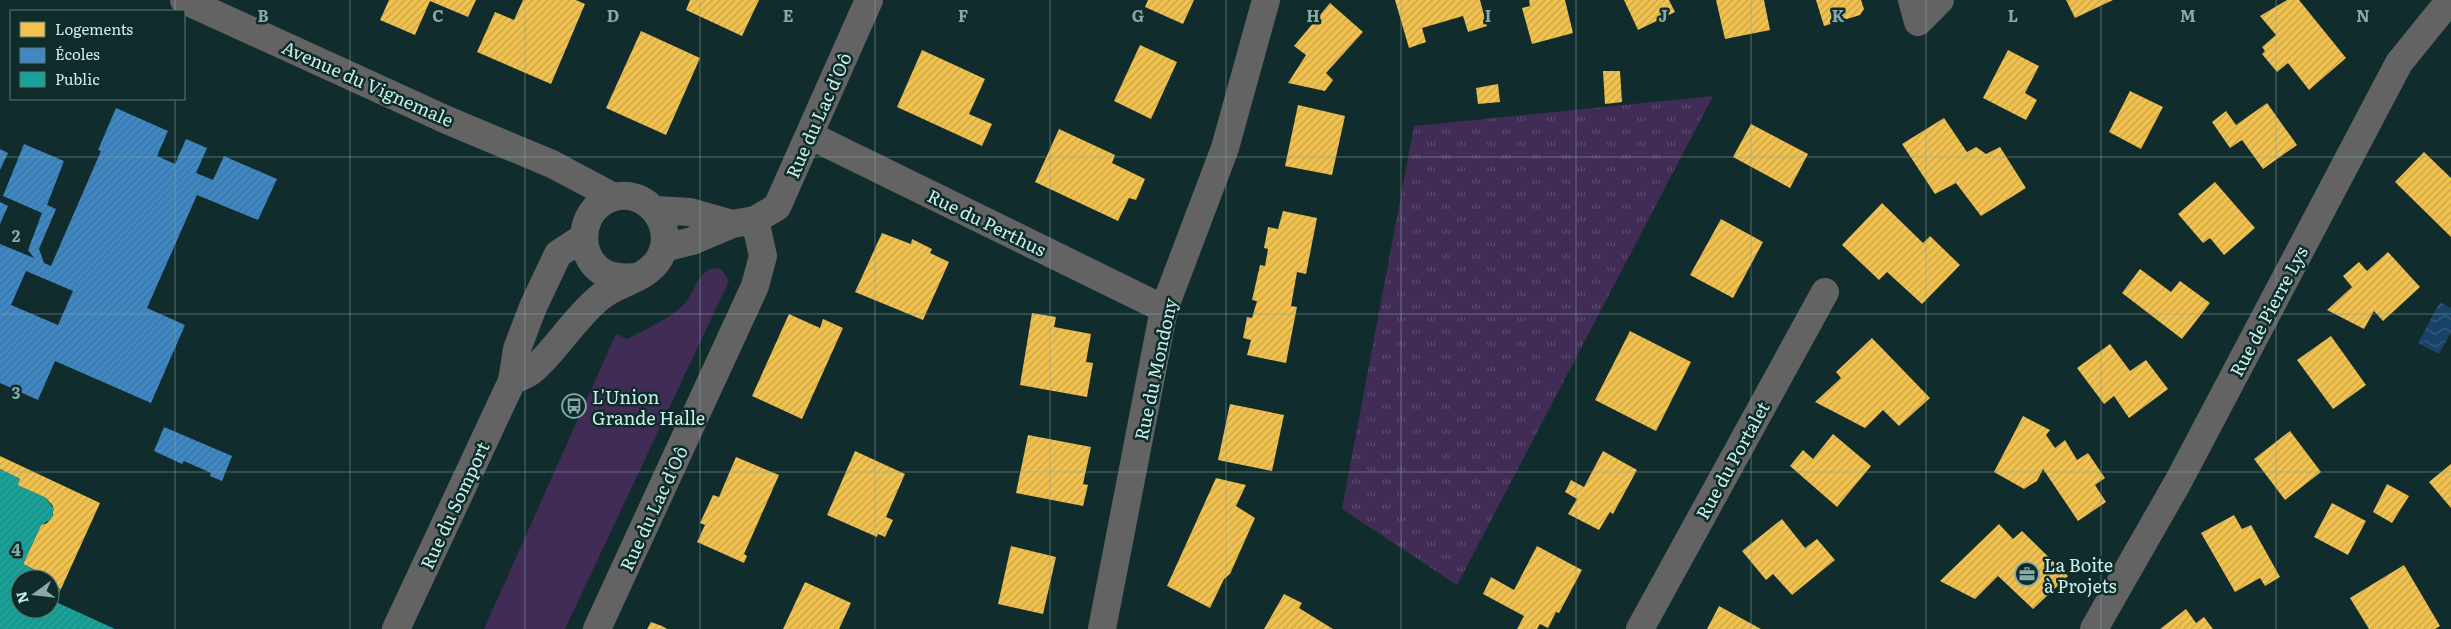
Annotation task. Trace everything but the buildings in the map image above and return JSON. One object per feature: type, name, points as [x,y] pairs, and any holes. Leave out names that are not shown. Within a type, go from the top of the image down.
[{"type":"street","name":"Avenue du Vignemale","points":[[184,0],[449,121],[552,164],[614,197]]},
{"type":"street","name":"Rue du Lac d'Oô","points":[[664,248],[692,241],[777,208],[869,0]]},
{"type":"street","name":"Rue du Mondony","points":[[1107,627],[1164,309],[1225,148],[1266,0]]},
{"type":"street","points":[[1912,0],[1918,22],[1940,0]]},
{"type":"street","name":"Rue de Pierre Lys","points":[[2094,629],[2178,482],[2399,62],[2450,0]]},
{"type":"street","name":"Rue du Perthus","points":[[809,135],[1164,309]]},
{"type":"street","points":[[552,164],[585,229],[586,251],[594,264],[606,274],[620,278],[636,277]]},
{"type":"street","points":[[512,381],[534,370],[570,326],[600,297],[653,266],[664,248],[665,234],[662,221],[655,210],[643,200],[629,196],[614,197],[603,202],[585,229]]},
{"type":"street","points":[[655,210],[690,212],[743,222]]},
{"type":"street","name":"Rue du Lac d'Oô","points":[[597,629],[755,286],[764,256],[743,222]]},
{"type":"street","name":"Rue du Somport","points":[[396,629],[512,381],[517,349],[533,307],[558,254],[585,229]]},
{"type":"street","name":"Rue du Portalet","points":[[1640,629],[1825,292]]},
{"type":"green space","points":[[1713,96],[1457,585],[1342,509],[1414,126]]},
{"type":"green space","points":[[716,268],[722,270],[729,281],[565,629],[484,629],[616,334],[627,339],[671,315],[688,299],[701,277]]},
{"type":"water","points":[[2440,302],[2451,308],[2451,333],[2439,354],[2418,343]]},
{"type":"place","name":"L'Union Grande Halle","points":[[574,406]]},
{"type":"place","name":"La Boite à Projets","points":[[2027,574]]}]
